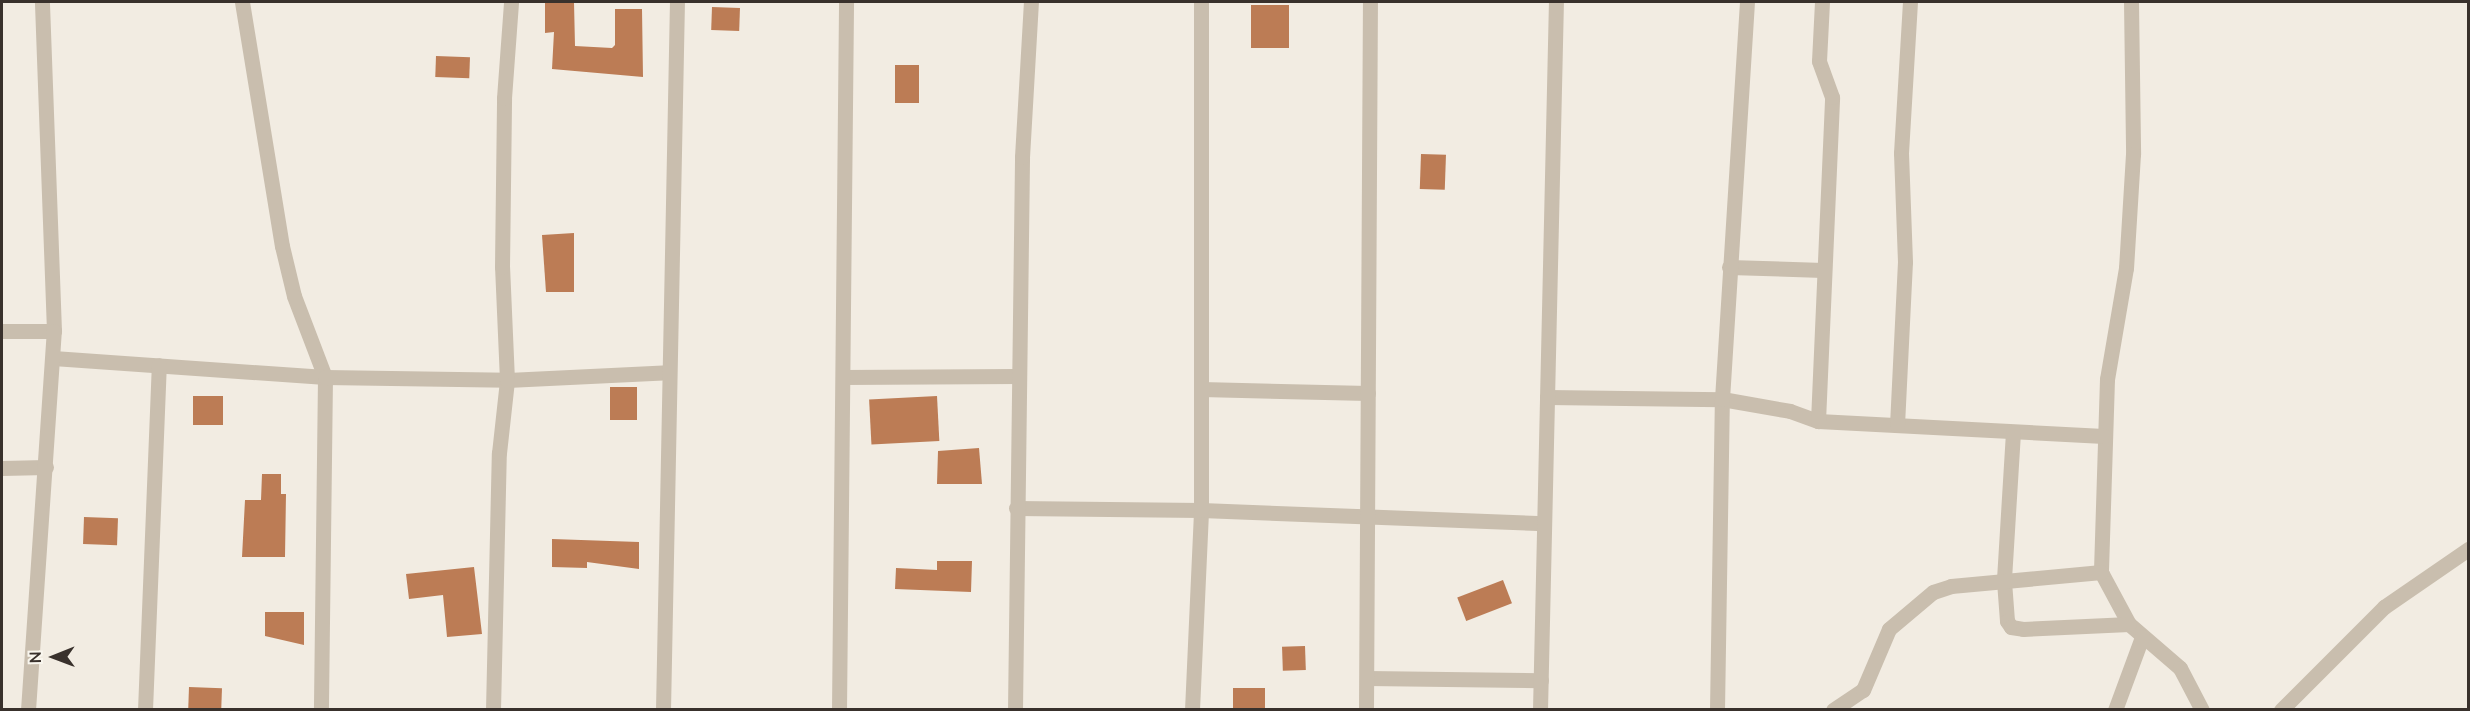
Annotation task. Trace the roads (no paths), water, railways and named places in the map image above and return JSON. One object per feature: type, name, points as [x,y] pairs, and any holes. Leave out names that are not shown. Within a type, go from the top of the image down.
[{"type":"street","points":[[28,710],[54,331],[42,2]]},
{"type":"street","points":[[242,2],[282,246],[294,296],[325,377],[321,710]]},
{"type":"street","points":[[493,710],[499,453],[507,380],[502,267],[504,98],[511,2]]},
{"type":"street","points":[[663,710],[677,2]]},
{"type":"street","points":[[839,710],[846,2]]},
{"type":"street","points":[[1015,710],[1017,376],[1022,157],[1031,2]]},
{"type":"street","points":[[1192,710],[1200,510],[1201,2]]},
{"type":"street","points":[[1366,710],[1370,2]]},
{"type":"street","points":[[1540,710],[1556,2]]},
{"type":"street","points":[[1717,710],[1722,399],[1748,2]]},
{"type":"street","points":[[1818,421],[1822,270],[1832,97],[1819,61],[1822,2]]},
{"type":"street","points":[[1897,426],[1905,262],[1901,153],[1910,2]]},
{"type":"street","points":[[2131,2],[2133,154],[2126,268],[2107,379],[2102,572],[2130,624],[2142,637],[2180,668],[2202,710]]},
{"type":"street","points":[[1729,267],[1822,270]]},
{"type":"street","points":[[2,331],[54,331]]},
{"type":"street","points":[[53,358],[325,377],[507,380],[668,372]]},
{"type":"street","points":[[144,710],[159,365]]},
{"type":"street","points":[[843,378],[1017,376]]},
{"type":"street","points":[[1200,389],[1368,393]]},
{"type":"street","points":[[1547,397],[1722,399],[1790,411],[1818,421],[2104,436]]},
{"type":"street","points":[[2013,432],[2004,581],[2011,627],[2130,624]]},
{"type":"street","points":[[2,468],[46,467]]},
{"type":"street","points":[[1016,508],[1200,510],[1544,523]]},
{"type":"street","points":[[2281,710],[2384,607],[2469,549]]},
{"type":"street","points":[[1833,710],[1863,690],[1889,629],[1911,608],[1940,589],[2102,572]]},
{"type":"street","points":[[2115,710],[2142,637]]},
{"type":"street","points":[[1367,678],[1541,680]]}]
